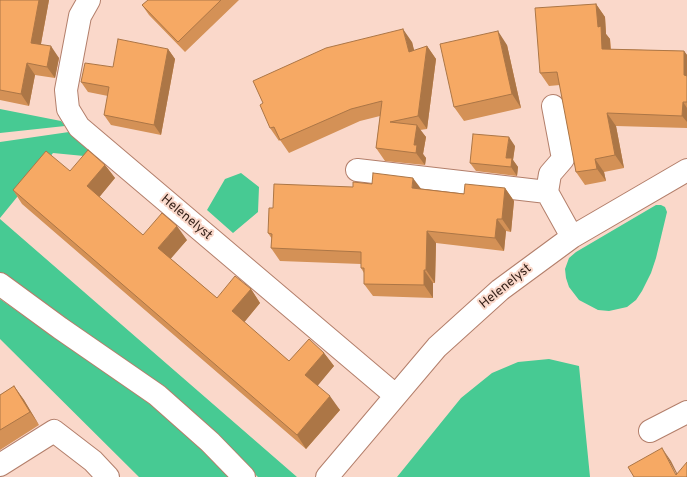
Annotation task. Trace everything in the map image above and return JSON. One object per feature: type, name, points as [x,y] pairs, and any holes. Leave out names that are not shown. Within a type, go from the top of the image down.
[{"type":"street","name":"Helenelyst","points":[[89,0],[80,16],[66,90],[68,109],[79,127],[395,395]]},
{"type":"street","points":[[553,106],[563,159],[550,174],[547,192],[572,237]]},
{"type":"street","points":[[357,170],[547,192]]},
{"type":"street","name":"Helenelyst","points":[[327,477],[437,347],[500,290],[572,237],[687,170]]},
{"type":"street","points":[[0,284],[60,328],[157,395],[210,442],[244,477]]},
{"type":"street","points":[[650,431],[687,412]]},
{"type":"street","points":[[0,466],[54,431],[93,461],[108,477]]},
{"type":"green space","points":[[0,109],[61,121],[65,126],[0,133]]},
{"type":"green space","points":[[69,132],[91,150],[84,156],[53,153],[0,218],[0,142]]},
{"type":"green space","points":[[241,173],[259,187],[258,212],[233,233],[207,210],[225,179]]},
{"type":"green space","points":[[656,205],[665,207],[667,212],[651,273],[636,300],[627,307],[609,311],[598,310],[579,300],[569,287],[566,278],[565,269],[569,258],[576,252]]},
{"type":"green space","points":[[0,219],[297,477],[258,477],[183,407],[0,274]]},
{"type":"green space","points":[[0,299],[170,418],[231,477],[139,477],[0,339]]},
{"type":"green space","points":[[549,359],[579,366],[590,477],[397,477],[461,398],[492,373],[518,362]]},
{"type":"building","points":[[0,0],[39,0],[31,43],[51,46],[47,67],[27,63],[21,94],[0,90]]},
{"type":"building","points":[[148,0],[221,0],[178,42],[142,5]]},
{"type":"building","points":[[596,4],[598,27],[601,26],[602,49],[684,51],[684,75],[687,76],[687,102],[683,102],[682,116],[607,113],[615,155],[595,159],[597,169],[576,172],[557,72],[540,73],[535,8]]},
{"type":"building","points":[[403,29],[409,52],[427,46],[418,116],[390,122],[417,125],[414,145],[417,145],[416,153],[376,148],[382,101],[351,109],[280,140],[274,127],[270,128],[260,105],[263,103],[253,81],[326,48]]},
{"type":"building","points":[[498,31],[512,94],[454,107],[440,44]]},
{"type":"building","points":[[118,39],[168,49],[154,125],[104,115],[109,87],[81,82],[85,63],[113,67]]},
{"type":"building","points":[[473,134],[509,137],[506,158],[512,158],[511,167],[470,163]]},
{"type":"building","points":[[88,150],[105,165],[87,186],[143,235],[162,213],[177,226],[158,248],[217,298],[235,276],[251,289],[232,311],[289,361],[309,339],[324,353],[305,375],[330,396],[297,435],[13,190],[46,151],[70,171]]},
{"type":"building","points":[[373,173],[413,178],[412,188],[464,194],[465,184],[505,188],[502,219],[497,219],[495,238],[427,231],[424,285],[364,284],[364,268],[361,268],[361,252],[271,248],[272,234],[268,233],[269,208],[273,208],[274,184],[353,187],[353,182],[372,184]]},
{"type":"building","points":[[14,386],[30,412],[0,430],[0,395]]},
{"type":"building","points":[[662,448],[676,475],[687,462],[687,477],[634,477],[628,467]]}]
